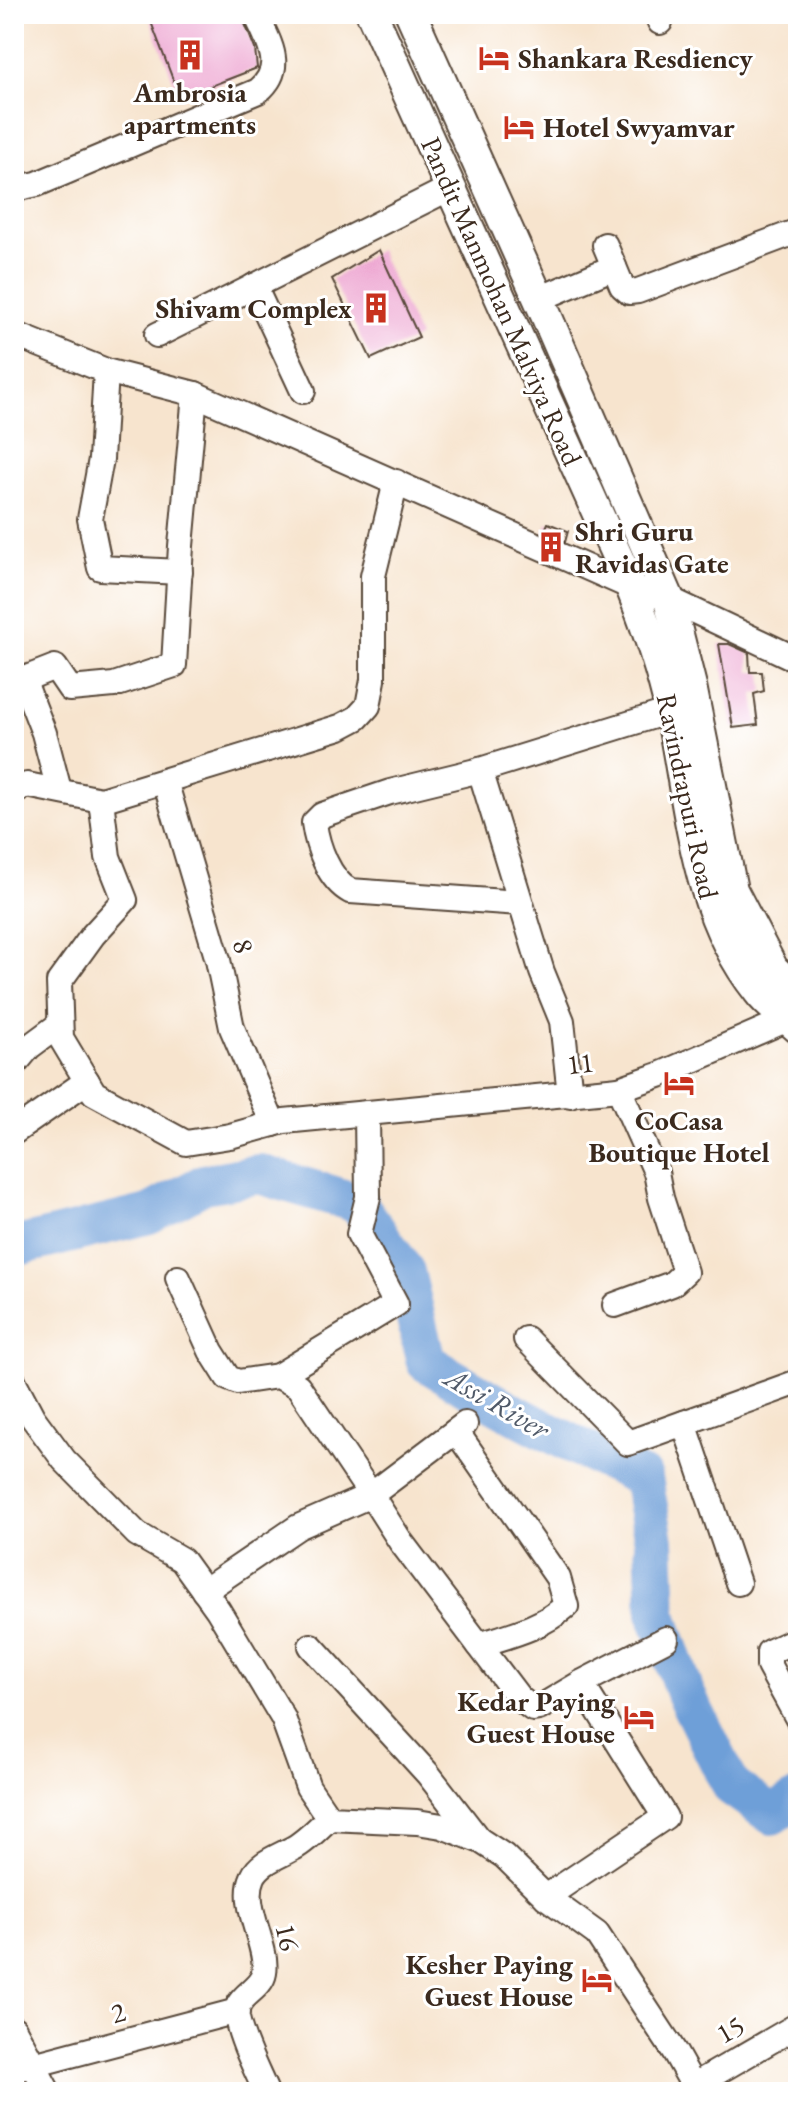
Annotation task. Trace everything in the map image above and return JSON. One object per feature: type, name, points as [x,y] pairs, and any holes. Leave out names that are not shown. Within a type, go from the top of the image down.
[{"type":"main road","name":"Pandit Manmohan Malviya Road","points":[[372,14],[631,587]]},
{"type":"main road","name":"Ravindrapuri Road","points":[[411,14],[669,599],[691,686],[732,890],[795,1013]]},
{"type":"main road","name":"Ravindrapuri Road","points":[[631,587],[656,654],[670,711],[699,870],[717,923],[734,957],[759,993],[795,1013]]},
{"type":"street","points":[[14,189],[37,184],[258,91],[268,82],[274,69],[272,52],[256,14]]},
{"type":"street","points":[[157,335],[450,188]]},
{"type":"street","points":[[539,299],[610,256],[622,286],[629,292],[638,291],[798,231]]},
{"type":"street","points":[[254,286],[303,391]]},
{"type":"street","points":[[14,334],[106,371],[195,394],[631,587],[669,599],[798,660]]},
{"type":"street","points":[[106,371],[101,459],[90,519],[100,568],[180,572]]},
{"type":"street","points":[[59,790],[44,733],[18,681],[55,667],[70,689],[114,685],[174,665],[195,394]]},
{"type":"street","points":[[14,792],[27,785],[101,800],[340,727],[357,718],[368,706],[373,680],[373,576],[396,482]]},
{"type":"street","points":[[520,903],[350,891],[341,887],[334,878],[314,823],[322,815],[390,792],[480,770],[670,711]]},
{"type":"street","points":[[480,770],[542,972],[562,1021],[570,1095]]},
{"type":"street","name":"8","points":[[165,781],[218,960],[232,1028],[273,1124]]},
{"type":"street","points":[[14,1065],[29,1047],[60,1024],[59,982],[93,935],[125,900],[108,857],[101,800]]},
{"type":"street","name":"11","points":[[60,1024],[61,1038],[94,1093],[186,1143],[230,1136],[284,1121],[619,1089],[673,1070],[795,1013]]},
{"type":"street","points":[[14,1132],[87,1081]]},
{"type":"street","points":[[615,1305],[672,1284],[685,1272],[661,1198],[656,1172],[619,1089]]},
{"type":"street","points":[[178,1278],[211,1351],[228,1378],[238,1382],[278,1376],[396,1304],[359,1234],[368,1197],[367,1113]]},
{"type":"street","points":[[526,1339],[628,1443],[798,1382]]},
{"type":"street","points":[[278,1376],[298,1386],[401,1542],[519,1698],[533,1709],[666,1639]]},
{"type":"street","points":[[14,1382],[33,1418],[64,1460],[137,1534],[182,1560],[283,1718],[308,1787],[329,1818],[442,1826],[481,1841],[504,1856],[546,1897],[597,1934],[674,2051],[695,2089]]},
{"type":"street","points":[[684,1423],[738,1583]]},
{"type":"street","points":[[204,1591],[298,1527],[371,1495],[461,1428],[558,1578],[566,1606],[532,1629],[479,1645]]},
{"type":"street","points":[[798,1639],[769,1652],[767,1658],[798,1719]]},
{"type":"street","points":[[311,1646],[428,1774],[481,1841]]},
{"type":"street","points":[[546,1897],[665,1817],[581,1683]]},
{"type":"street","name":"16","points":[[237,2011],[242,1999],[264,1975],[252,1913],[251,1882],[254,1874],[263,1865],[296,1847],[329,1818]]},
{"type":"street","points":[[237,2011],[266,2092]]},
{"type":"street","name":"2","points":[[24,2068],[237,2011]]},
{"type":"street","name":"15","points":[[695,2089],[798,2025]]},
{"type":"street","points":[[14,2029],[24,2068],[48,2092]]},
{"type":"building","name":"Ambrosia apartments","points":[[148,14],[241,14],[255,49],[257,68],[180,98]]},
{"type":"building","name":"Shivam Complex","points":[[379,250],[419,337],[371,359],[332,279]]},
{"type":"building","points":[[548,523],[568,531],[565,542],[544,532]]},
{"type":"building","points":[[719,644],[729,644],[749,653],[750,672],[762,672],[764,691],[754,694],[758,725],[733,728]]},
{"type":"waterway","name":"Assi River","points":[[14,1247],[149,1214],[204,1184],[259,1174],[357,1203],[405,1272],[426,1362],[533,1423],[643,1478],[654,1541],[657,1613],[685,1693],[731,1786],[772,1815],[798,1799]]},
{"type":"place","name":"Ambrosia apartments","points":[[190,55]]},
{"type":"place","name":"Shankara Resdiency","points":[[494,58]]},
{"type":"place","name":"Hotel Swyamvar","points":[[519,127]]},
{"type":"place","name":"Shivam Complex","points":[[376,308]]},
{"type":"place","name":"Shri Guru Ravidas Gate","points":[[551,547]]},
{"type":"place","name":"CoCasa Boutique Hotel","points":[[679,1083]]},
{"type":"place","name":"Kedar Paying Guest House","points":[[639,1717]]},
{"type":"place","name":"Kesher Paying Guest House","points":[[597,1980]]}]
